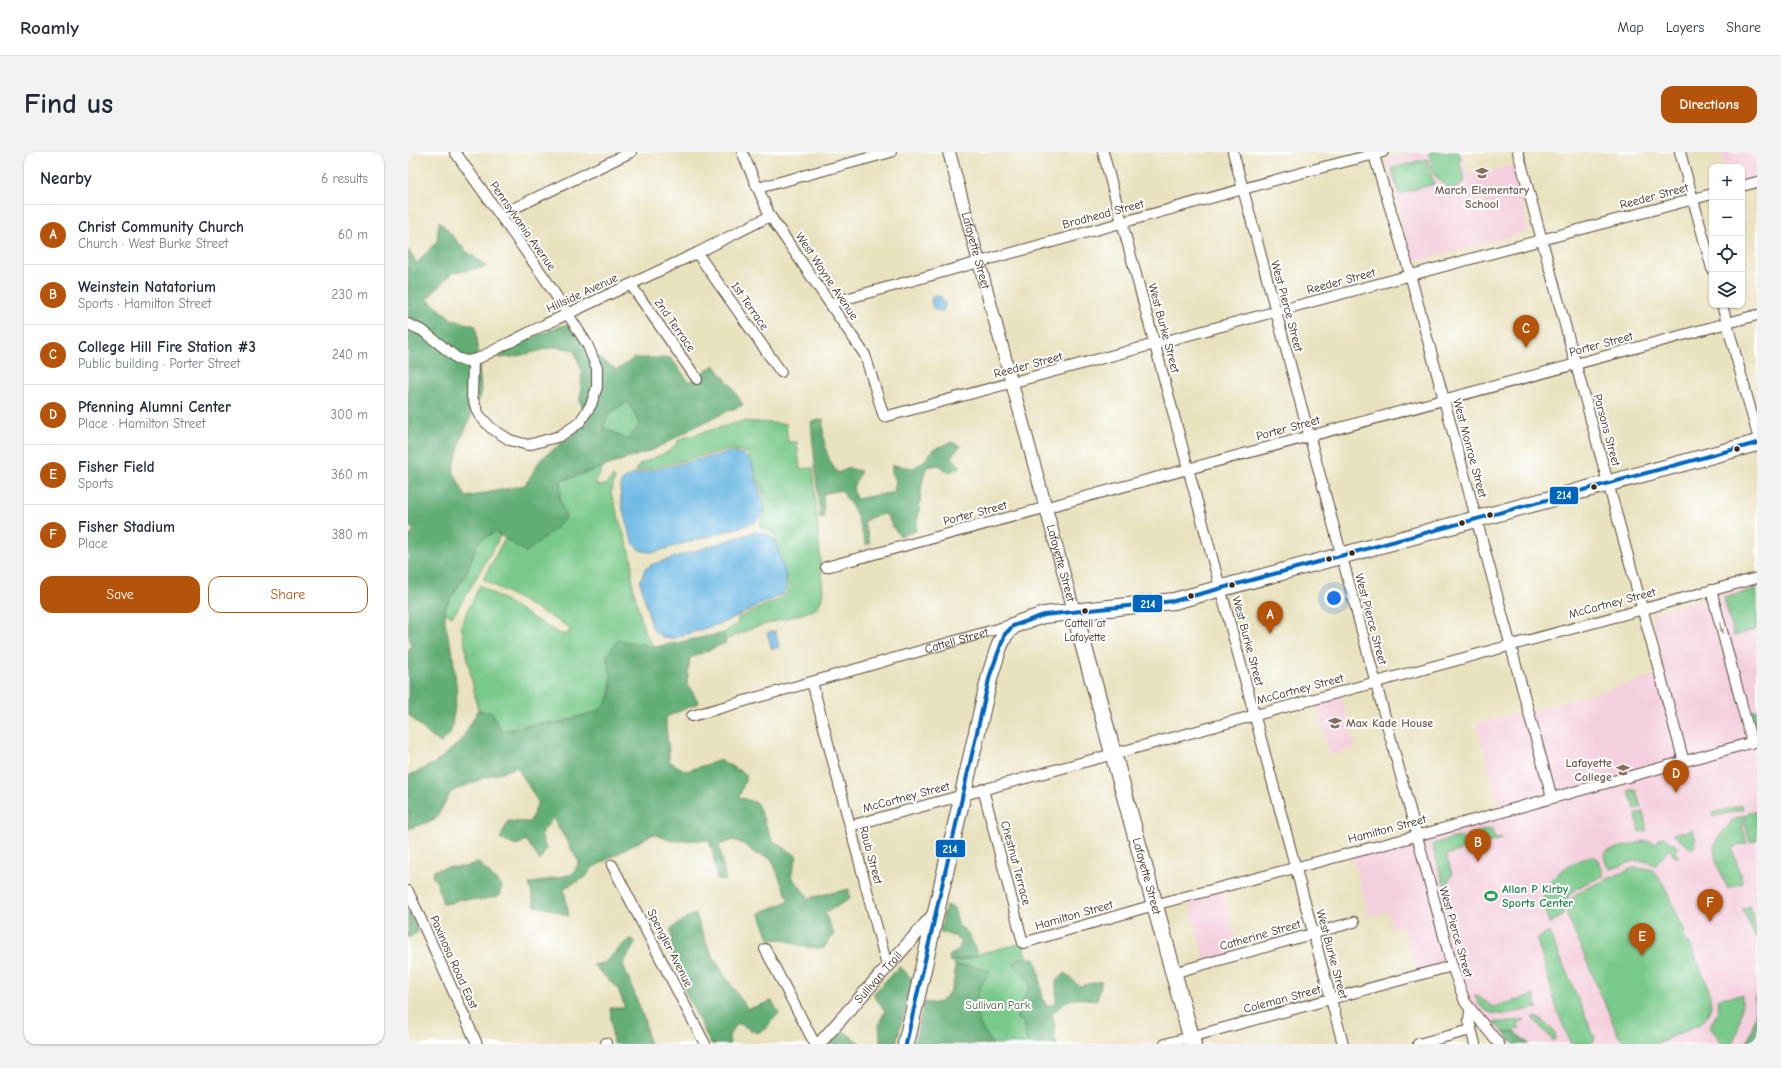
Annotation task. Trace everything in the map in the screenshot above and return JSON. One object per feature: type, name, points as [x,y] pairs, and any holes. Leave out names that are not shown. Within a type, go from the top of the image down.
[{"type":"main road","name":"Cattell Street","points":[[1022,622],[1044,615],[1174,601],[1757,443]]},
{"type":"main road","name":"Lafayette Street","points":[[1074,611],[1192,1041]]},
{"type":"main road","points":[[906,1044],[990,675],[1005,634],[1022,622]]},
{"type":"street","name":"Pennsylvania Avenue","points":[[455,152],[568,315]]},
{"type":"street","points":[[500,215],[612,156],[631,152]]},
{"type":"street","name":"West Wayne Avenue","points":[[742,152],[770,216],[865,355],[884,417]]},
{"type":"street","points":[[758,188],[891,152]]},
{"type":"street","name":"Lafayette Street","points":[[950,152],[1074,611]]},
{"type":"street","name":"West Burke Street","points":[[1103,152],[1343,1044]]},
{"type":"street","name":"West Pierce Street","points":[[1233,152],[1416,836],[1460,993],[1470,1010],[1468,1016],[1475,1044]]},
{"type":"street","name":"Parsons Street","points":[[1518,152],[1684,762]]},
{"type":"street","points":[[1680,152],[1709,257]]},
{"type":"street","name":"Brodhead Street","points":[[830,303],[1377,153]]},
{"type":"street","name":"West Monroe Street","points":[[1377,153],[1552,798]]},
{"type":"street","points":[[1745,185],[1757,182]]},
{"type":"street","name":"Reeder Street","points":[[884,417],[1709,195]]},
{"type":"street","name":"Hillside Avenue","points":[[473,360],[697,253],[770,216]]},
{"type":"street","name":"1st Terrace","points":[[697,253],[781,372]]},
{"type":"street","name":"2nd Terrace","points":[[631,285],[697,379]]},
{"type":"street","points":[[1723,308],[1757,434]]},
{"type":"street","points":[[408,324],[423,332],[457,358],[467,361],[473,360],[472,397],[479,415],[491,428],[510,440],[528,445],[560,436],[579,424],[591,404],[597,387],[597,368],[587,344],[568,315]]},
{"type":"street","name":"Porter Street","points":[[826,567],[1757,315]]},
{"type":"street","name":"McCartney Street","points":[[850,826],[1757,578]]},
{"type":"street","points":[[1710,590],[1755,742]]},
{"type":"street","name":"Cattell Street","points":[[692,716],[1022,622]]},
{"type":"street","name":"Raub Street","points":[[812,682],[887,966]]},
{"type":"street","name":"Hamilton Street","points":[[1023,943],[1154,905],[1416,836],[1755,742]]},
{"type":"street","name":"Chestnut Terrace","points":[[982,790],[1023,943]]},
{"type":"street","name":"Spengler Avenue","points":[[612,865],[704,1044]]},
{"type":"street","name":"Paxinosa Road East","points":[[408,891],[477,1044]]},
{"type":"street","name":"Sullivan Trail","points":[[820,1044],[887,966],[937,912]]},
{"type":"street","name":"Catherine Street","points":[[1173,973],[1354,922]]},
{"type":"street","points":[[765,949],[815,1044]]},
{"type":"street","name":"Coleman Street","points":[[1165,1044],[1192,1041],[1331,999],[1452,966]]},
{"type":"street","points":[[1470,1010],[1499,1044]]},
{"type":"street","points":[[1418,1044],[1471,1030]]},
{"type":"shaded area","points":[[1414,152],[1463,152],[1469,176],[1512,165],[1529,231],[1413,262],[1386,159]]},
{"type":"shaded area","points":[[1721,152],[1754,152],[1757,162],[1757,182],[1745,185],[1745,164],[1724,164]]},
{"type":"shaded area","name":"Lafayette College","points":[[1757,584],[1757,1044],[1504,1044],[1471,1005],[1454,963],[1416,973],[1402,924],[1392,927],[1388,911],[1369,916],[1353,857],[1502,816],[1476,723],[1540,709],[1665,673],[1651,614]]},
{"type":"shaded area","name":"Max Kade House","points":[[1340,691],[1355,748],[1330,755],[1315,698]]},
{"type":"shaded area","points":[[1222,887],[1239,954],[1206,964],[1187,896]]},
{"type":"green space","points":[[1459,152],[1461,158],[1460,163],[1465,181],[1461,182],[1460,187],[1448,190],[1445,184],[1437,179],[1433,172],[1429,153]]},
{"type":"green space","points":[[1427,159],[1434,184],[1399,194],[1392,168]]},
{"type":"green space","points":[[439,221],[467,252],[488,267],[452,273],[427,299],[453,320],[476,326],[481,393],[461,439],[453,471],[466,497],[525,485],[541,459],[588,423],[580,401],[582,371],[574,350],[555,347],[513,357],[498,358],[516,344],[567,324],[602,360],[617,370],[634,358],[671,358],[689,382],[714,365],[732,387],[743,405],[712,418],[653,450],[561,481],[560,500],[566,517],[554,530],[526,552],[495,532],[478,542],[466,574],[445,607],[445,622],[453,656],[457,693],[451,732],[441,743],[429,735],[408,714],[408,650],[411,646],[408,633],[408,537],[410,537],[414,530],[408,525],[408,250],[417,263],[437,241]],"holes":[[[627,402],[638,418],[640,424],[628,440],[603,427],[609,413]]]},
{"type":"green space","points":[[627,402],[638,418],[640,424],[628,440],[603,427],[609,413]]},
{"type":"green space","points":[[823,419],[826,448],[830,461],[838,473],[849,468],[861,471],[853,488],[856,499],[894,492],[896,480],[892,475],[892,465],[914,468],[924,461],[934,449],[951,442],[961,446],[951,456],[961,467],[949,472],[938,465],[927,467],[922,481],[920,508],[916,531],[900,536],[886,514],[877,516],[864,522],[870,543],[866,545],[855,511],[841,490],[823,494],[824,518],[820,518],[811,422]]},
{"type":"green space","points":[[743,421],[786,424],[788,442],[797,442],[800,469],[813,468],[823,592],[821,601],[817,608],[753,628],[725,640],[724,633],[738,623],[738,618],[782,598],[787,592],[788,584],[774,534],[767,530],[761,529],[759,525],[764,513],[764,496],[748,454],[741,451],[727,450],[635,472],[640,464],[670,451],[680,439]]},
{"type":"green space","points":[[603,467],[595,484],[603,486],[613,476],[615,478],[611,493],[632,560],[634,592],[645,633],[655,647],[618,641],[606,657],[611,675],[611,693],[607,703],[598,711],[558,723],[541,723],[501,731],[492,712],[478,711],[461,625],[480,585],[563,635],[570,632],[569,627],[483,579],[505,538],[526,552],[560,500],[561,481]]},
{"type":"green space","points":[[495,532],[500,535],[496,544],[457,610],[452,616],[445,613],[445,607],[466,574],[478,542]]},
{"type":"green space","points":[[1757,589],[1757,629],[1734,636],[1724,598]]},
{"type":"green space","points":[[724,633],[726,643],[690,658],[687,683],[699,703],[666,717],[669,761],[686,771],[721,760],[747,775],[739,797],[757,803],[772,840],[797,856],[791,876],[809,898],[849,889],[850,899],[825,913],[834,934],[823,949],[801,946],[783,939],[770,940],[759,913],[789,901],[771,858],[756,854],[745,845],[734,840],[719,845],[726,881],[717,879],[713,853],[709,840],[672,841],[653,834],[592,868],[585,878],[564,888],[569,916],[535,906],[529,884],[573,874],[579,862],[553,818],[541,834],[546,849],[540,861],[526,840],[516,846],[500,839],[508,821],[530,822],[538,802],[517,767],[481,779],[451,792],[435,820],[408,829],[408,776],[435,763],[460,742],[478,711],[492,712],[501,731],[541,723],[558,723],[598,711],[607,703],[611,693],[611,675],[606,657],[618,640],[655,647]]},
{"type":"green space","points":[[1747,705],[1749,712],[1757,710],[1757,732],[1753,732]]},
{"type":"green space","points":[[1633,789],[1633,791],[1636,790],[1641,807],[1635,809],[1628,791]]},
{"type":"green space","points":[[1742,805],[1743,809],[1713,817],[1712,813]]},
{"type":"green space","points":[[1757,811],[1757,840],[1750,842],[1745,825],[1746,814]]},
{"type":"green space","points":[[1643,812],[1647,830],[1639,832],[1636,814]]},
{"type":"green space","points":[[1744,815],[1742,825],[1747,843],[1732,848],[1743,883],[1728,889],[1716,863],[1714,848],[1717,839],[1733,820]]},
{"type":"green space","points":[[1492,828],[1495,839],[1501,837],[1502,839],[1470,848],[1466,835]]},
{"type":"green space","points":[[1693,830],[1696,840],[1693,842],[1696,845],[1691,849],[1673,834],[1682,831],[1683,833]]},
{"type":"green space","points":[[1462,836],[1466,849],[1446,855],[1452,874],[1447,884],[1444,885],[1432,844]]},
{"type":"green space","points":[[1664,837],[1679,848],[1675,852],[1679,856],[1677,858],[1669,849],[1655,866],[1644,861],[1639,861],[1611,869],[1607,866],[1604,856],[1607,851],[1644,841],[1651,841],[1652,843],[1658,842],[1657,839]]},
{"type":"green space","points":[[1591,856],[1597,858],[1604,876],[1589,882],[1570,894],[1566,900],[1563,916],[1549,923],[1543,901],[1549,884],[1560,871],[1575,862]]},
{"type":"green space","points":[[478,862],[502,886],[499,896],[481,900],[459,899],[451,903],[443,904],[437,883],[432,875],[435,870],[449,867],[465,867]]},
{"type":"green space","points":[[1633,868],[1651,868],[1663,883],[1685,932],[1683,933],[1687,943],[1689,942],[1709,990],[1711,1006],[1707,1017],[1700,1024],[1655,1044],[1627,1044],[1619,1037],[1567,915],[1568,904],[1578,892]]},
{"type":"green space","points":[[946,905],[954,908],[959,926],[967,932],[972,939],[978,956],[950,962],[949,956],[959,950],[961,941],[956,937],[940,932]]},
{"type":"green space","points":[[1750,906],[1757,931],[1757,938],[1755,938],[1743,909]]},
{"type":"green space","points":[[408,910],[418,932],[408,938]]},
{"type":"green space","points":[[696,914],[711,952],[748,1009],[772,1001],[779,1013],[765,1029],[757,1033],[738,1023],[729,1035],[730,1044],[711,1044],[687,996],[673,960],[671,929],[687,917]]},
{"type":"green space","points":[[1549,932],[1595,1038],[1590,1044],[1571,1044],[1558,1013],[1537,939]]},
{"type":"green space","points":[[630,938],[636,942],[623,964],[644,1018],[649,1042],[651,1044],[613,1044],[610,1008],[625,1008],[618,989],[593,965],[604,963]]},
{"type":"green space","name":"Sullivan Park","points":[[1023,943],[1046,1044],[956,1044],[967,966],[955,966],[954,962],[968,959],[969,956]]},
{"type":"green space","points":[[1018,958],[1035,958],[1042,994],[1046,1006],[1056,1004],[1056,981],[1065,973],[1079,986],[1102,981],[1097,1000],[1077,999],[1068,1001],[1052,1014],[1055,1023],[1054,1040],[1058,1044],[1028,1044],[1022,1020],[1017,1020],[1017,1014],[1030,986],[1027,979],[1019,969],[1013,965]]},
{"type":"green space","points":[[900,966],[913,980],[896,1044],[880,1044],[879,1023],[885,1011],[873,994]]},
{"type":"green space","points":[[955,966],[971,966],[991,971],[979,990],[976,999],[976,1008],[977,1016],[981,1025],[993,1044],[914,1044],[924,1002],[936,1003],[946,998],[952,988]]},
{"type":"green space","points":[[1475,994],[1493,1007],[1534,995],[1538,1008],[1508,1014],[1492,1013],[1480,1005],[1476,1000]]},
{"type":"green space","points":[[1742,995],[1742,1008],[1735,1038],[1732,1044],[1720,1044],[1717,1036],[1709,1026],[1717,1013],[1718,998]]},
{"type":"green space","points":[[1757,995],[1757,1044],[1747,1044],[1755,1018],[1755,996]]},
{"type":"green space","points":[[1532,1018],[1540,1019],[1550,1027],[1556,1038],[1554,1041]]},
{"type":"green space","points":[[1525,1019],[1518,1025],[1520,1028],[1516,1029],[1515,1032],[1504,1033],[1494,1022],[1511,1022]]},
{"type":"green space","points":[[842,1030],[861,1044],[827,1044]]},
{"type":"green space","points":[[1515,1032],[1529,1044],[1514,1044],[1504,1033]]},
{"type":"water","points":[[933,295],[942,297],[941,301],[945,303],[943,312],[934,309],[931,301]]},
{"type":"water","points":[[730,452],[743,454],[751,461],[763,503],[762,514],[758,519],[754,523],[655,552],[643,551],[637,548],[627,527],[622,506],[620,488],[623,480],[631,475]]},
{"type":"water","points":[[755,532],[766,533],[774,539],[785,575],[786,582],[783,594],[725,622],[674,638],[662,637],[653,630],[640,582],[645,569],[653,564]]},
{"type":"water","points":[[775,631],[779,647],[772,649],[767,633]]},
{"type":"transit line","name":"214","points":[[906,1044],[990,675],[1005,634],[1013,626],[1044,615],[1174,601],[1757,443]]},
{"type":"place","name":"March Elementary School","points":[[1482,173]]},
{"type":"place","name":"College Hill Fire Station #3","points":[[1526,348]]},
{"type":"place","name":"Cattell at Lafayette","points":[[1085,611]]},
{"type":"place","name":"Christ Community Church","points":[[1270,634]]},
{"type":"place","name":"Max Kade House","points":[[1335,723]]},
{"type":"place","name":"Lafayette College","points":[[1623,770]]},
{"type":"place","name":"Pfenning Alumni Center","points":[[1676,793]]},
{"type":"place","name":"Weinstein Natatorium","points":[[1478,862]]},
{"type":"place","name":"Allan P Kirby Sports Center","points":[[1491,896]]},
{"type":"place","name":"Fisher Stadium","points":[[1710,922]]},
{"type":"place","name":"Fisher Field","points":[[1642,956]]}]
